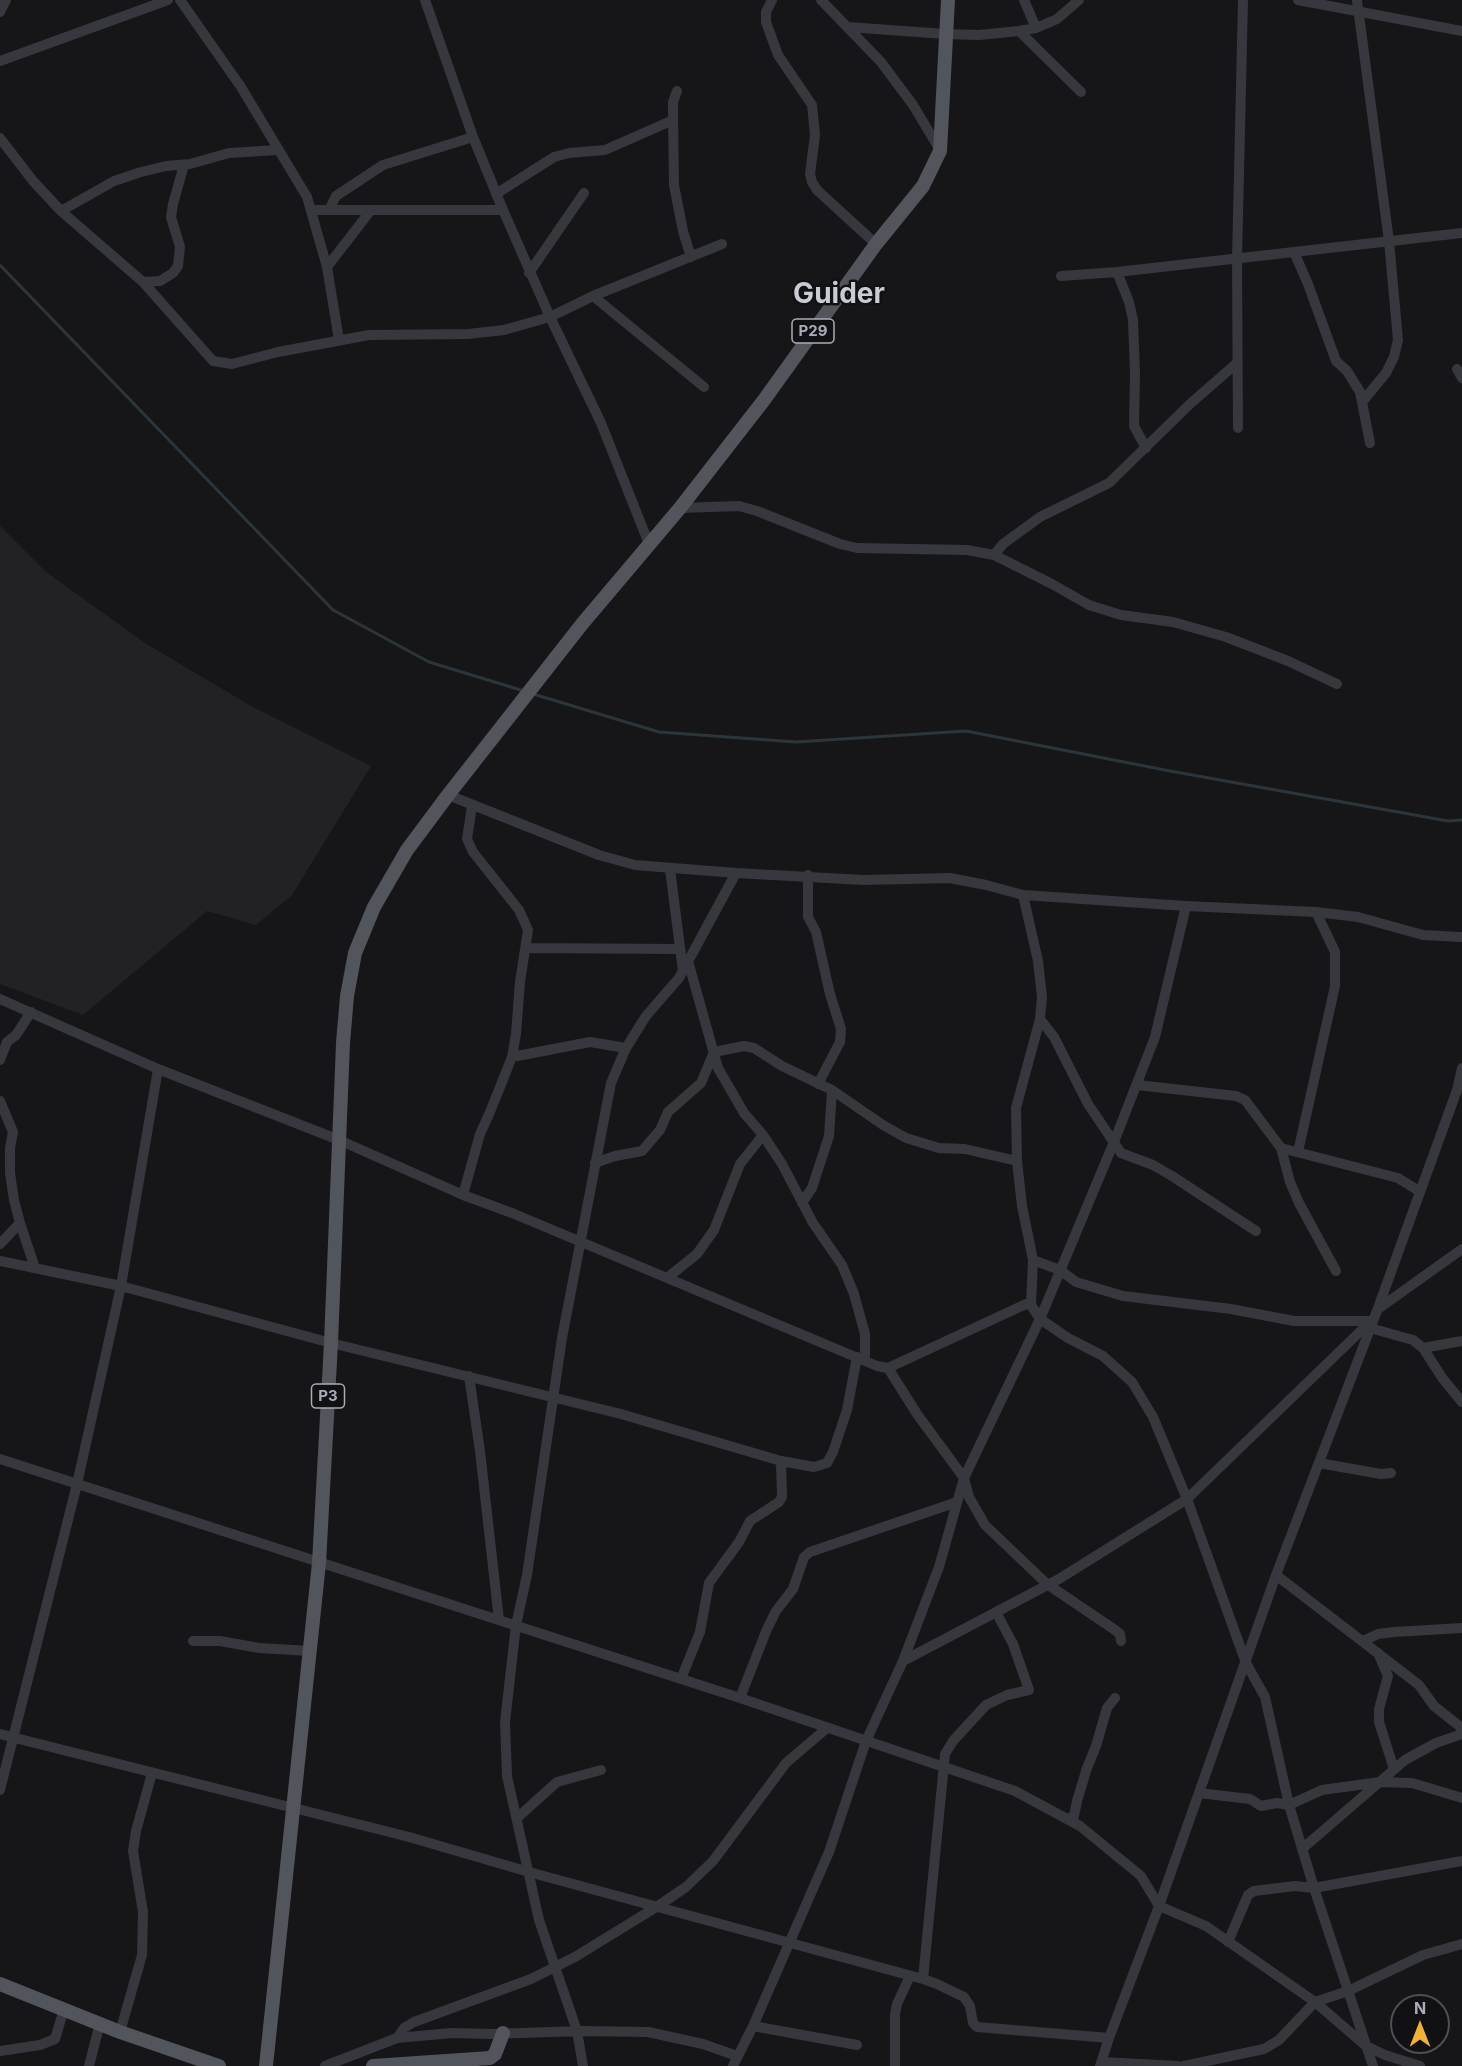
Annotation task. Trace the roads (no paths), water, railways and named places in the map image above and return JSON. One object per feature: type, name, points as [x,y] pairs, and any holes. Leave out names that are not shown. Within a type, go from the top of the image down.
[{"type":"main road","name":"P29","points":[[475,759],[582,624],[680,508],[764,400],[876,244],[923,186],[940,151],[948,0]]},
{"type":"main road","name":"P3","points":[[266,2066],[319,1563],[347,996],[355,953],[374,907],[407,850],[475,759]]},
{"type":"main road","points":[[0,1984],[120,2032],[219,2066]]},
{"type":"main road","points":[[373,2066],[490,2058],[495,2054],[503,2033]]},
{"type":"street","points":[[0,12],[6,0]]},
{"type":"street","points":[[0,61],[168,0]]},
{"type":"street","points":[[180,0],[241,87],[307,197],[327,267],[339,340]]},
{"type":"street","points":[[425,0],[473,137],[502,210],[601,423],[649,544]]},
{"type":"street","points":[[772,0],[765,18],[778,55],[812,105],[815,135],[810,174],[812,182],[817,190],[876,244]]},
{"type":"street","points":[[821,0],[881,62],[913,105],[940,151]]},
{"type":"street","points":[[1024,0],[1036,28]]},
{"type":"street","points":[[848,27],[979,35],[1019,31],[1036,28],[1057,19],[1079,0]]},
{"type":"street","points":[[1238,428],[1237,259],[1243,0]]},
{"type":"street","points":[[1298,0],[1357,5],[1462,32]]},
{"type":"street","points":[[1357,5],[1389,241],[1398,340],[1394,357],[1386,373],[1363,401]]},
{"type":"street","points":[[1019,31],[1080,92]]},
{"type":"street","points":[[677,91],[673,102],[676,202],[691,256]]},
{"type":"street","points":[[496,194],[554,157],[568,153],[605,150],[673,120]]},
{"type":"street","points":[[329,210],[336,196],[382,165],[473,137]]},
{"type":"street","points":[[0,138],[33,181],[61,212],[143,282],[213,361],[222,364],[232,364],[278,352],[369,335],[468,334],[504,330],[550,317],[593,296],[722,244]]},
{"type":"street","points":[[61,212],[114,181],[166,166],[184,165],[229,153],[278,150]]},
{"type":"street","points":[[143,282],[160,281],[173,273],[178,266],[180,247],[171,217],[172,204],[184,165]]},
{"type":"street","points":[[530,273],[584,193]]},
{"type":"street","points":[[311,210],[502,210]]},
{"type":"street","points":[[327,267],[371,210]]},
{"type":"street","points":[[1061,276],[1117,272],[1462,233]]},
{"type":"street","points":[[1294,252],[1336,361],[1355,382],[1363,401],[1370,442]]},
{"type":"street","points":[[1117,272],[1129,302],[1132,320],[1135,373],[1134,426],[1146,448]]},
{"type":"street","points":[[593,296],[704,387]]},
{"type":"street","points":[[994,555],[1003,544],[1040,517],[1109,483],[1191,403],[1237,363]]},
{"type":"street","points":[[680,508],[739,506],[840,544],[857,548],[967,550],[994,555],[1089,605],[1121,615],[1173,622],[1226,637],[1288,661],[1337,684]]},
{"type":"street","points":[[447,795],[599,855],[635,865],[864,880],[950,878],[1023,895],[1316,912],[1358,917],[1423,935],[1462,937]]},
{"type":"street","points":[[463,1195],[480,1134],[512,1057],[528,930],[523,917],[473,852],[467,839],[472,806]]},
{"type":"street","points":[[0,1261],[121,1286],[331,1344],[621,1414],[781,1461],[814,1467],[826,1463],[834,1452],[848,1410],[865,1334],[854,1294],[842,1264],[813,1223],[782,1164],[763,1135],[744,1113],[718,1068],[679,949],[670,868]]},
{"type":"street","points":[[583,2066],[577,2031],[539,1920],[507,1776],[505,1722],[516,1626],[527,1575],[552,1397],[579,1241],[609,1092],[626,1048],[646,1016],[686,966],[736,873]]},
{"type":"street","points":[[808,875],[808,918],[816,932],[830,994],[841,1029],[840,1042],[818,1084]]},
{"type":"street","points":[[1023,895],[1038,961],[1042,997],[1040,1019],[1016,1108],[1017,1161],[1022,1206],[1034,1260],[1031,1305],[1040,1319],[1068,1338],[1103,1356],[1132,1382],[1153,1418],[1187,1499],[1246,1663],[1265,1697],[1289,1805],[1373,2066]]},
{"type":"street","points":[[325,2066],[397,2038],[453,2033],[577,2031],[648,2032],[703,2044],[735,2061],[753,2026],[829,1852],[866,1741],[903,1661],[939,1567],[964,1478],[1040,1319],[1137,1085],[1155,1036],[1186,906]]},
{"type":"street","points":[[1298,1152],[1335,986],[1335,952],[1316,912]]},
{"type":"street","points":[[526,948],[679,949]]},
{"type":"street","points":[[0,999],[158,1069],[339,1140],[463,1195],[888,1368],[917,1414],[964,1478],[969,1497],[985,1525],[1047,1584],[1120,1634],[1121,1641]]},
{"type":"street","points":[[0,1060],[7,1042],[16,1035],[31,1012]]},
{"type":"street","points":[[1040,1019],[1054,1037],[1088,1104],[1121,1153],[1163,1170],[1256,1231]]},
{"type":"street","points":[[512,1057],[590,1042],[626,1048]]},
{"type":"street","points":[[714,1052],[748,1046],[832,1090],[906,1138],[939,1148],[965,1149],[1017,1161]]},
{"type":"street","points":[[596,1163],[615,1156],[642,1151],[660,1130],[668,1112],[701,1083],[714,1052]]},
{"type":"street","points":[[1178,2066],[1101,2064],[1276,1575],[1378,1308],[1462,1068]]},
{"type":"street","points":[[0,1790],[15,1738],[77,1484],[121,1286],[158,1069]]},
{"type":"street","points":[[1137,1085],[1236,1096],[1245,1100],[1281,1148],[1290,1182],[1299,1203],[1336,1271]]},
{"type":"street","points":[[802,1203],[812,1188],[829,1136],[832,1090]]},
{"type":"street","points":[[0,1101],[13,1132],[10,1148],[10,1173],[20,1223],[35,1268]]},
{"type":"street","points":[[667,1278],[697,1254],[714,1230],[740,1164],[763,1135]]},
{"type":"street","points":[[1281,1148],[1398,1178],[1419,1191]]},
{"type":"street","points":[[0,1244],[20,1223]]},
{"type":"street","points":[[1378,1308],[1462,1249]]},
{"type":"street","points":[[1034,1260],[1060,1270],[1076,1282],[1123,1296],[1294,1321],[1371,1324],[1413,1340],[1423,1348],[1443,1379],[1462,1402]]},
{"type":"street","points":[[888,1368],[1020,1306],[1031,1305]]},
{"type":"street","points":[[903,1661],[1059,1579],[1187,1499],[1371,1324]]},
{"type":"street","points":[[1423,1348],[1462,1341]]},
{"type":"street","points":[[469,1376],[499,1620]]},
{"type":"street","points":[[0,1459],[740,1698],[1015,1791],[1080,1826],[1141,1876],[1159,1906],[1206,1926],[1315,2002],[1366,2046],[1385,2055],[1420,2066]]},
{"type":"street","points":[[681,1679],[699,1632],[709,1583],[739,1542],[750,1521],[779,1502],[782,1497],[781,1461]]},
{"type":"street","points":[[1319,1462],[1381,1474],[1391,1473]]},
{"type":"street","points":[[740,1698],[767,1629],[776,1611],[793,1589],[804,1557],[810,1552],[957,1502]]},
{"type":"street","points":[[1276,1575],[1419,1685],[1434,1706],[1462,1728]]},
{"type":"street","points":[[923,1979],[945,1754],[953,1741],[986,1705],[1007,1695],[1029,1690],[1013,1644],[996,1612]]},
{"type":"street","points":[[1363,1641],[1378,1634],[1462,1628]]},
{"type":"street","points":[[193,1641],[220,1641],[259,1648],[310,1651]]},
{"type":"street","points":[[1378,1652],[1388,1676],[1379,1709],[1379,1722],[1394,1769]]},
{"type":"street","points":[[1067,1819],[1074,1816],[1107,1708],[1115,1698]]},
{"type":"street","points":[[397,2038],[404,2028],[414,2022],[531,1979],[554,1967],[686,1887],[713,1861],[786,1763],[826,1728]]},
{"type":"street","points":[[0,1734],[409,1837],[923,1979],[964,1997],[970,2006],[973,2023],[977,2027],[1109,2038]]},
{"type":"street","points":[[1302,1849],[1405,1760],[1436,1743],[1462,1734]]},
{"type":"street","points":[[517,1818],[557,1782],[601,1770]]},
{"type":"street","points":[[120,2032],[142,1955],[143,1912],[133,1851],[136,1831],[152,1773]]},
{"type":"street","points":[[1199,1793],[1250,1799],[1261,1806],[1277,1803],[1289,1805],[1322,1790],[1380,1782],[1412,1783],[1462,1798]]},
{"type":"street","points":[[1228,1942],[1248,1895],[1254,1891],[1295,1886],[1314,1888],[1462,1861]]},
{"type":"street","points":[[1184,2066],[1264,2049],[1279,2040],[1315,2002],[1348,1991],[1423,1955],[1462,1944]]},
{"type":"street","points":[[895,2066],[895,2014],[897,2004],[910,1976]]},
{"type":"street","points":[[0,2051],[40,2045],[55,2039],[64,2009]]},
{"type":"street","points":[[89,2066],[100,2023]]},
{"type":"street","points":[[753,2026],[857,2046]]},
{"type":"street","points":[[1385,2055],[1396,2066]]},
{"type":"waterway","points":[[0,265],[333,610],[429,662],[524,691]]},
{"type":"waterway","points":[[533,694],[659,732],[796,742],[966,731],[1170,771],[1448,821],[1462,820]]},
{"type":"district","name":"Guider","points":[[839,295]]}]
